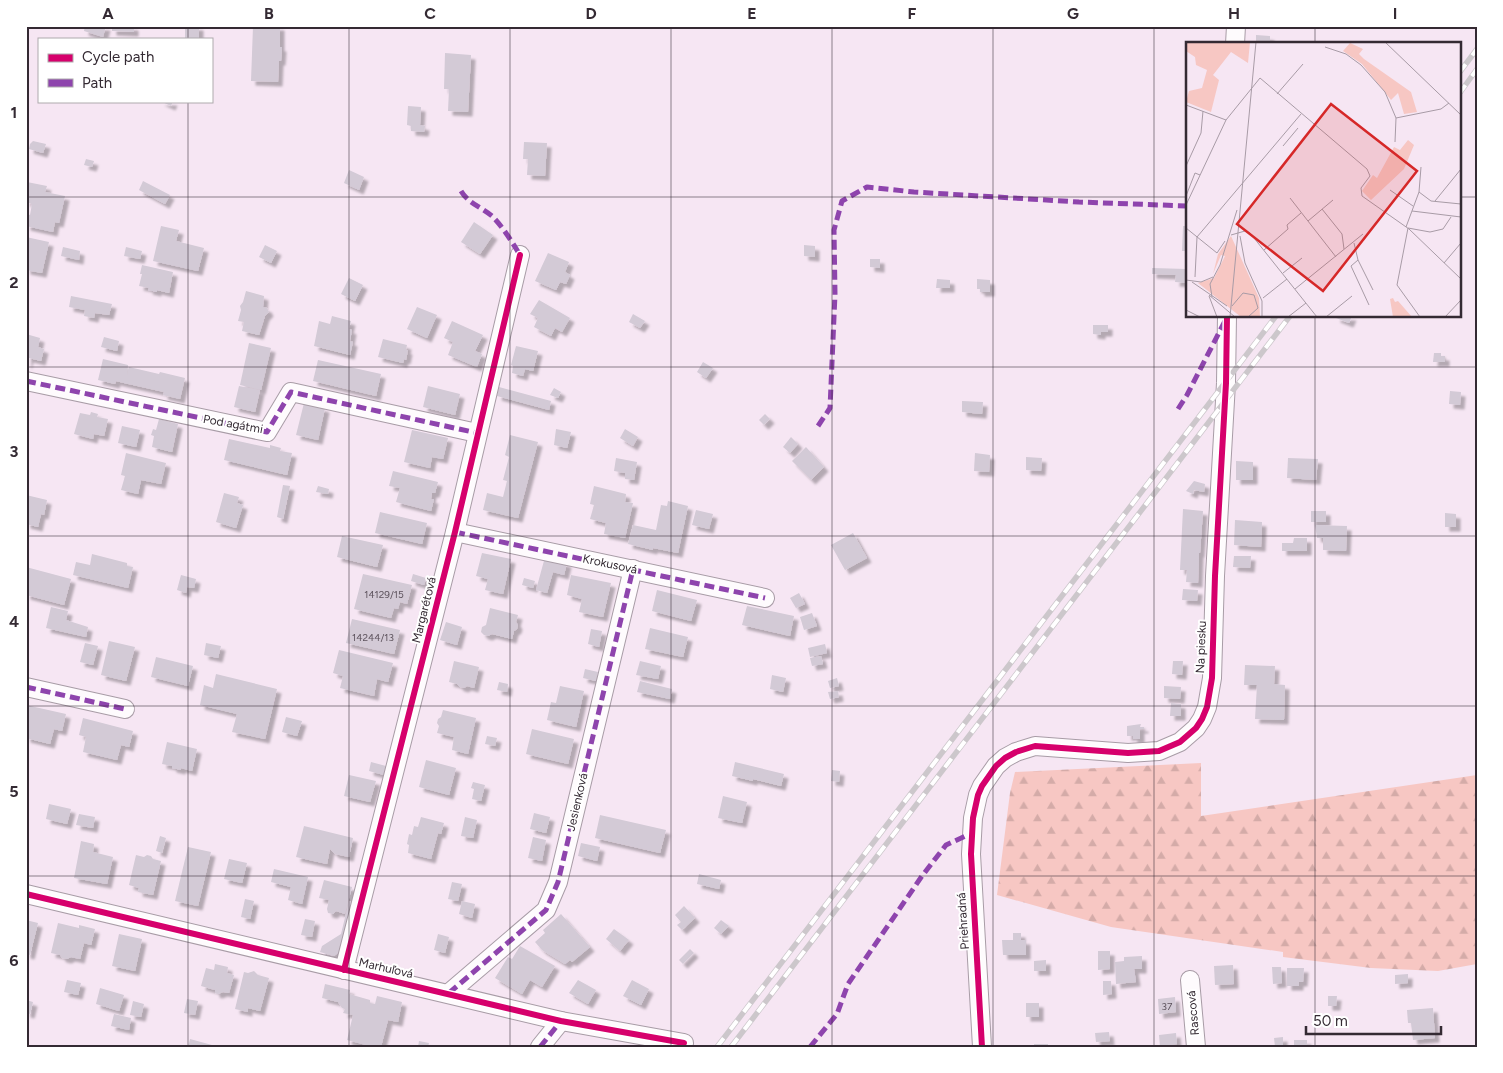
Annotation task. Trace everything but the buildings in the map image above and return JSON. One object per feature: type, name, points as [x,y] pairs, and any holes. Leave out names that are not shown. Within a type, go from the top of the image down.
[{"type":"street","points":[[1235,42],[1236,26]]},
{"type":"street","name":"Margarétová","points":[[344,970],[455,532],[520,255]]},
{"type":"street","name":"Na piesku","points":[[978,795],[988,776],[996,766],[1005,758],[1025,748],[1052,746],[1128,753],[1159,751],[1180,742],[1196,728],[1202,719],[1207,707],[1212,678],[1215,576],[1226,382],[1227,318]]},
{"type":"street","name":"Pod agátmi","points":[[26,381],[267,432],[291,392],[477,433]]},
{"type":"street","name":"Krokusová","points":[[455,532],[765,598]]},
{"type":"street","name":"Jesienková","points":[[449,993],[546,910],[558,882],[633,569]]},
{"type":"street","points":[[26,687],[125,709]]},
{"type":"street","name":"Priehradná","points":[[978,795],[971,854],[982,1047]]},
{"type":"street","name":"Marhuľová","points":[[26,894],[561,1021],[684,1044]]},
{"type":"street","name":"Rascová","points":[[1190,980],[1196,1047]]},
{"type":"street","points":[[540,1047],[561,1021]]},
{"type":"green space","points":[[1201,763],[1201,816],[1477,775],[1477,964],[1438,971],[1371,968],[1283,957],[1283,952],[1111,927],[997,895],[1010,793],[1015,772]]},
{"type":"railway","points":[[1460,72],[1477,49]]},
{"type":"railway","points":[[1460,93],[1477,69]]},
{"type":"railway","points":[[717,1047],[1274,318]]},
{"type":"railway","points":[[731,1047],[1288,318]]},
{"type":"marked path","points":[[818,426],[830,408],[835,294],[834,230],[842,201],[867,187],[914,192],[1079,202],[1186,206]]},
{"type":"marked path","points":[[461,191],[467,199],[496,220],[514,245],[520,258]]},
{"type":"marked path","points":[[1178,409],[1225,321]]},
{"type":"marked path","points":[[26,381],[267,432],[291,392],[477,433]]},
{"type":"marked path","points":[[455,532],[765,598]]},
{"type":"marked path","points":[[449,993],[546,910],[558,882],[633,569]]},
{"type":"marked path","points":[[26,687],[125,709]]},
{"type":"marked path","points":[[810,1047],[837,1014],[848,984],[922,876],[946,845],[972,833]]},
{"type":"marked path","points":[[540,1047],[561,1021]]},
{"type":"cycle path","points":[[344,970],[455,532],[520,255]]},
{"type":"cycle path","points":[[982,1047],[971,854],[973,818],[982,786],[996,766],[1005,758],[1035,746],[1128,753],[1159,751],[1180,742],[1196,728],[1207,707],[1212,678],[1215,576],[1226,383],[1227,318]]},
{"type":"cycle path","points":[[26,894],[561,1021],[684,1043]]}]
